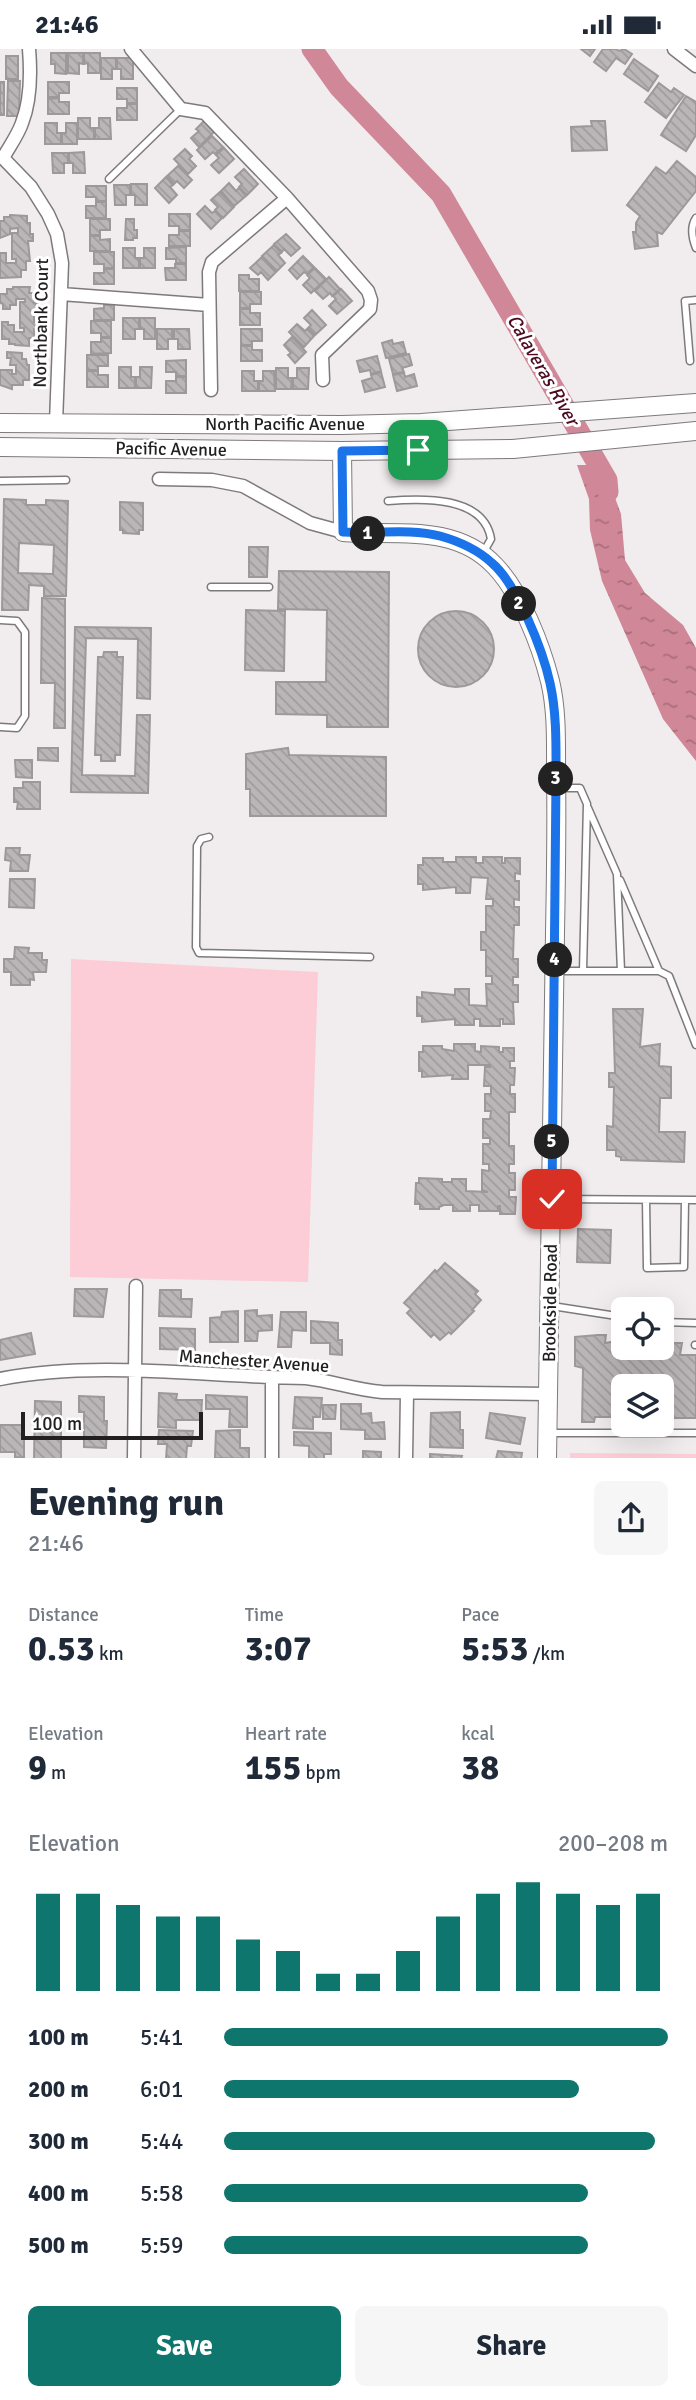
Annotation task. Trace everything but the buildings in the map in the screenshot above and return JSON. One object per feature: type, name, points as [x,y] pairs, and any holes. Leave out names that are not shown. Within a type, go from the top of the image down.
[{"type":"main road","name":"North Pacific Avenue","points":[[0,423],[341,425],[504,418],[696,403]]},
{"type":"main road","points":[[343,532],[342,451],[347,443],[364,434],[426,422]]},
{"type":"main road","points":[[0,446],[41,440],[56,423]]},
{"type":"main road","name":"North Pacific Avenue","points":[[342,451],[513,449],[696,431]]},
{"type":"main road","name":"Pacific Avenue","points":[[0,446],[342,451]]},
{"type":"main road","name":"Brookside Road","points":[[343,532],[429,534],[456,541],[482,555],[494,564],[512,589],[533,633],[550,683],[556,728],[556,788],[547,1458]]},
{"type":"street","points":[[1,158],[22,124],[31,75],[29,49]]},
{"type":"street","points":[[131,49],[181,109],[205,113],[288,198],[368,291],[372,300],[369,309],[321,355],[323,380]]},
{"type":"street","points":[[674,49],[696,66]]},
{"type":"street","name":"Northbank Court","points":[[1,158],[31,187],[57,234],[62,263],[56,423]]},
{"type":"street","points":[[211,390],[209,272],[212,262],[288,198]]},
{"type":"street","points":[[61,293],[209,305]]},
{"type":"street","name":"Brookside Road","points":[[159,479],[212,480],[243,486],[310,523],[343,532]]},
{"type":"street","points":[[134,1458],[136,1286]]},
{"type":"street","name":"Manchester Avenue","points":[[0,1379],[36,1373],[135,1371],[322,1380],[363,1391],[548,1394]]},
{"type":"street","points":[[272,1378],[272,1458]]},
{"type":"street","points":[[407,1393],[407,1458]]},
{"type":"lane","points":[[109,179],[181,109]]},
{"type":"lane","points":[[696,218],[692,237],[696,248]]},
{"type":"lane","points":[[690,361],[685,301],[696,300]]},
{"type":"lane","points":[[0,481],[66,480]]},
{"type":"lane","points":[[388,501],[418,498],[460,506],[478,513],[489,525],[491,539],[482,555]]},
{"type":"lane","points":[[211,587],[269,587]]},
{"type":"lane","points":[[0,620],[17,621],[26,632],[25,716],[17,728],[0,727]]},
{"type":"lane","points":[[556,788],[580,788],[659,971]]},
{"type":"lane","points":[[583,971],[587,804]]},
{"type":"lane","points":[[209,837],[201,839],[197,846],[195,947],[199,953],[370,957]]},
{"type":"lane","points":[[617,874],[621,971]]},
{"type":"lane","points":[[555,971],[659,971],[669,976],[696,1045]]},
{"type":"lane","points":[[552,1199],[696,1200]]},
{"type":"lane","points":[[646,1200],[647,1268],[684,1267],[685,1200]]},
{"type":"lane","points":[[550,1305],[611,1315]]},
{"type":"lane","points":[[674,1322],[696,1323]]},
{"type":"lane","points":[[547,1433],[696,1433]]},
{"type":"shaded area","points":[[71,959],[318,972],[308,1282],[70,1277]]},
{"type":"shaded area","points":[[570,1453],[696,1454],[696,1458],[570,1458]]},
{"type":"water","points":[[577,465],[603,465],[621,514],[625,560],[645,593],[683,625],[696,648],[696,761],[663,719],[602,581],[590,530],[589,499]]},
{"type":"waterway","name":"Calaveras River","points":[[312,49],[339,87],[441,194],[607,480],[608,492]]},
{"type":"route","points":[[418,450],[342,451],[343,532],[429,534],[456,541],[482,555],[494,564],[512,589],[533,633],[550,683],[556,728],[552,1199]]}]
